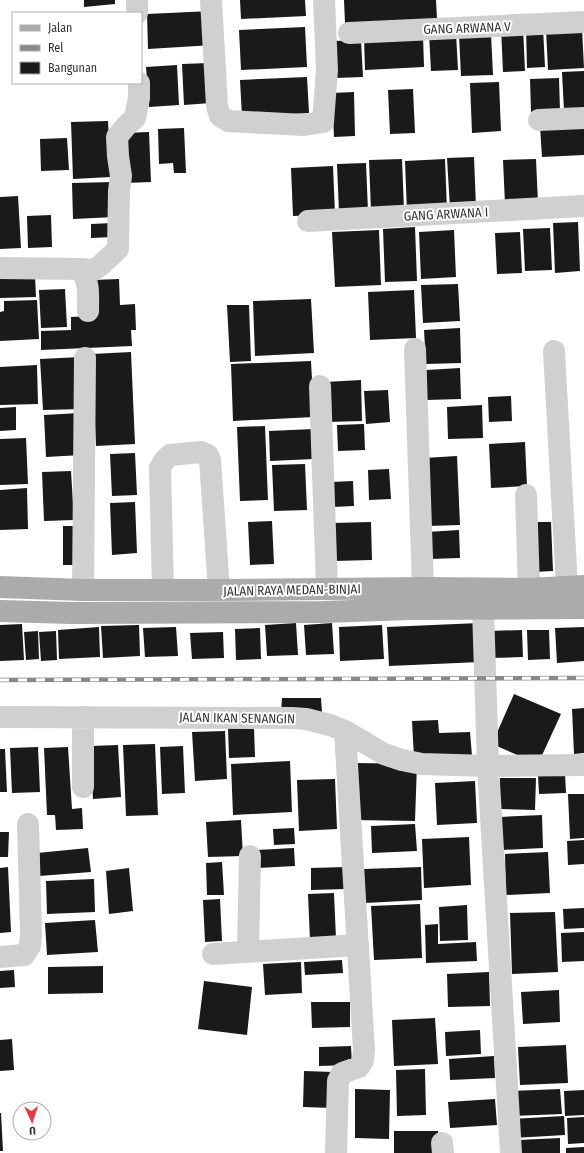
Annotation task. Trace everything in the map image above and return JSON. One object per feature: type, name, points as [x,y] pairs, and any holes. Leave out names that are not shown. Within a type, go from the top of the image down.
[{"type":"main road","name":"JALAN RAYA MEDAN-BINJAI","points":[[0,587],[83,590],[327,589],[413,595],[576,586]]},
{"type":"main road","name":"JALAN RAYA MEDAN-BINJAI","points":[[0,612],[323,612],[413,595],[483,609],[584,608]]},
{"type":"street","points":[[137,0],[137,12]]},
{"type":"street","points":[[211,0],[217,106],[220,116],[228,121],[304,124],[323,122],[326,70],[324,0]]},
{"type":"street","name":"GANG ARWANA V","points":[[349,33],[584,22]]},
{"type":"street","points":[[0,268],[94,270],[118,249],[119,191],[121,176],[117,137],[135,118],[139,98],[139,84]]},
{"type":"street","points":[[539,120],[584,118]]},
{"type":"street","name":"GANG ARWANA I","points":[[308,222],[584,206]]},
{"type":"street","points":[[80,269],[85,275],[88,284],[88,311]]},
{"type":"street","points":[[413,595],[415,349]]},
{"type":"street","points":[[554,351],[576,586]]},
{"type":"street","points":[[83,590],[85,358]]},
{"type":"street","points":[[320,386],[327,589]]},
{"type":"street","points":[[163,590],[160,468],[164,460],[170,454],[201,452],[208,455],[210,460],[219,590]]},
{"type":"street","points":[[526,495],[529,589]]},
{"type":"street","points":[[483,609],[488,766],[511,1153]]},
{"type":"street","name":"JALAN IKAN SENANGIN","points":[[0,717],[292,718],[330,725],[345,731],[384,754],[402,760],[422,764],[488,766],[584,765]]},
{"type":"street","points":[[83,717],[83,787]]},
{"type":"street","points":[[336,1153],[338,1081],[342,1073],[359,1067],[363,1060],[364,1050],[345,731]]},
{"type":"street","points":[[0,957],[24,955],[30,946],[28,824]]},
{"type":"street","points":[[248,952],[250,856]]},
{"type":"street","points":[[213,954],[358,945]]},
{"type":"building","points":[[84,0],[115,0],[115,4],[84,7]]},
{"type":"building","points":[[240,0],[305,0],[306,16],[241,19]]},
{"type":"building","points":[[344,0],[436,0],[437,19],[345,23]]},
{"type":"building","points":[[211,11],[213,45],[148,49],[147,14]]},
{"type":"building","points":[[305,27],[307,67],[241,70],[239,30]]},
{"type":"building","points":[[523,27],[525,71],[503,72],[501,28]]},
{"type":"building","points":[[543,28],[545,67],[527,68],[526,29]]},
{"type":"building","points":[[582,28],[584,68],[548,70],[546,29]]},
{"type":"building","points":[[456,33],[458,70],[431,71],[429,34]]},
{"type":"building","points":[[491,34],[493,75],[461,76],[459,35]]},
{"type":"building","points":[[423,35],[424,67],[365,70],[364,37]]},
{"type":"building","points":[[361,40],[363,77],[335,78],[333,41]]},
{"type":"building","points":[[209,63],[211,103],[184,105],[182,64]]},
{"type":"building","points":[[177,65],[179,105],[149,107],[146,67]]},
{"type":"building","points":[[584,71],[584,110],[564,111],[562,72]]},
{"type":"building","points":[[307,77],[309,113],[242,117],[240,80]]},
{"type":"building","points":[[559,78],[560,111],[531,112],[530,79]]},
{"type":"building","points":[[499,82],[501,131],[472,133],[470,83]]},
{"type":"building","points":[[413,89],[415,133],[390,134],[388,90]]},
{"type":"building","points":[[354,92],[355,136],[334,137],[332,93]]},
{"type":"building","points":[[108,121],[111,177],[73,179],[71,122]]},
{"type":"building","points":[[584,124],[584,155],[542,157],[540,126]]},
{"type":"building","points":[[184,128],[186,173],[174,173],[173,163],[159,164],[158,129]]},
{"type":"building","points":[[149,132],[151,182],[126,183],[124,133]]},
{"type":"building","points":[[67,138],[69,170],[41,171],[40,139]]},
{"type":"building","points":[[474,157],[476,207],[450,208],[447,158]]},
{"type":"building","points":[[402,159],[404,210],[371,211],[369,160]]},
{"type":"building","points":[[445,159],[447,210],[407,212],[405,161]]},
{"type":"building","points":[[536,159],[538,203],[505,204],[503,160]]},
{"type":"building","points":[[366,163],[368,211],[339,212],[337,164]]},
{"type":"building","points":[[333,166],[335,214],[293,216],[291,168]]},
{"type":"building","points":[[114,182],[115,217],[73,219],[72,183]]},
{"type":"building","points":[[18,196],[21,248],[0,249],[0,197]]},
{"type":"building","points":[[51,215],[52,247],[28,248],[27,216]]},
{"type":"building","points":[[578,222],[580,271],[555,273],[553,223]]},
{"type":"building","points":[[112,223],[113,237],[91,238],[91,224]]},
{"type":"building","points":[[415,227],[417,281],[385,282],[383,229]]},
{"type":"building","points":[[550,228],[552,270],[525,271],[523,229]]},
{"type":"building","points":[[379,230],[381,285],[335,287],[332,232]]},
{"type":"building","points":[[454,230],[456,277],[421,279],[419,232]]},
{"type":"building","points":[[520,232],[522,273],[497,274],[495,233]]},
{"type":"building","points":[[35,276],[36,297],[0,298],[0,277]]},
{"type":"building","points":[[119,279],[120,305],[135,304],[136,330],[131,330],[132,346],[41,350],[41,331],[71,330],[71,317],[90,316],[93,280]]},
{"type":"building","points":[[458,284],[460,321],[423,323],[421,285]]},
{"type":"building","points":[[65,289],[67,327],[41,328],[39,290]]},
{"type":"building","points":[[414,290],[416,338],[370,340],[368,292]]},
{"type":"building","points":[[311,299],[314,353],[255,356],[253,301]]},
{"type":"building","points":[[37,300],[39,339],[0,341],[0,312],[4,311],[4,301]]},
{"type":"building","points":[[227,305],[249,305],[251,361],[230,362]]},
{"type":"building","points":[[460,328],[461,363],[426,364],[424,330]]},
{"type":"building","points":[[131,352],[135,444],[96,446],[92,354]]},
{"type":"building","points":[[81,357],[83,409],[43,410],[40,359]]},
{"type":"building","points":[[311,361],[314,417],[233,421],[231,364]]},
{"type":"building","points":[[37,365],[38,404],[0,405],[0,367]]},
{"type":"building","points":[[460,368],[461,399],[427,400],[426,370]]},
{"type":"building","points":[[361,380],[362,421],[327,422],[325,382]]},
{"type":"building","points":[[388,390],[390,422],[366,424],[364,391]]},
{"type":"building","points":[[511,396],[512,421],[489,422],[488,397]]},
{"type":"building","points":[[482,405],[483,438],[448,439],[447,407]]},
{"type":"building","points":[[16,407],[16,430],[0,431],[0,408]]},
{"type":"building","points":[[80,413],[82,455],[46,457],[44,415]]},
{"type":"building","points":[[364,424],[365,450],[338,451],[337,425]]},
{"type":"building","points":[[265,426],[268,500],[240,501],[237,427]]},
{"type":"building","points":[[313,429],[314,459],[270,461],[269,431]]},
{"type":"building","points":[[26,438],[28,484],[0,485],[0,439]]},
{"type":"building","points":[[525,442],[527,486],[491,488],[489,444]]},
{"type":"building","points":[[135,453],[137,495],[112,496],[110,454]]},
{"type":"building","points":[[457,456],[460,525],[427,526],[424,458]]},
{"type":"building","points":[[305,464],[307,510],[274,511],[272,465]]},
{"type":"building","points":[[389,469],[391,499],[369,500],[368,470]]},
{"type":"building","points":[[71,471],[74,520],[44,521],[42,472]]},
{"type":"building","points":[[353,481],[354,506],[332,507],[331,482]]},
{"type":"building","points":[[27,488],[28,529],[0,530],[0,490]]},
{"type":"building","points":[[135,502],[137,553],[112,555],[110,503]]},
{"type":"building","points":[[272,521],[274,564],[250,565],[248,522]]},
{"type":"building","points":[[371,522],[372,560],[334,561],[332,523]]},
{"type":"building","points":[[532,522],[551,522],[553,571],[534,572]]},
{"type":"building","points":[[63,526],[77,526],[77,565],[63,565]]},
{"type":"building","points":[[459,530],[460,558],[429,559],[427,532]]},
{"type":"building","points":[[296,623],[298,655],[267,656],[265,625]]},
{"type":"building","points":[[332,623],[334,654],[306,655],[304,625]]},
{"type":"building","points":[[479,623],[480,662],[389,666],[387,627]]},
{"type":"building","points":[[22,624],[24,660],[0,661],[0,625]]},
{"type":"building","points":[[139,625],[140,656],[103,658],[101,626]]},
{"type":"building","points":[[382,625],[384,659],[340,661],[339,627]]},
{"type":"building","points":[[99,627],[100,657],[59,659],[58,630]]},
{"type":"building","points":[[176,627],[178,656],[145,657],[143,628]]},
{"type":"building","points":[[584,627],[584,661],[557,663],[555,628]]},
{"type":"building","points":[[260,628],[261,659],[236,660],[235,629]]},
{"type":"building","points":[[522,630],[523,657],[490,658],[489,631]]},
{"type":"building","points":[[527,630],[549,630],[550,659],[528,660]]},
{"type":"building","points":[[38,631],[39,659],[26,660],[24,632]]},
{"type":"building","points":[[56,631],[57,660],[41,661],[39,632]]},
{"type":"building","points":[[223,632],[224,658],[192,659],[190,633]]},
{"type":"building","points":[[514,694],[561,714],[538,764],[492,744]]},
{"type":"building","points":[[282,698],[321,698],[322,712],[281,712]]},
{"type":"building","points":[[584,708],[584,753],[574,754],[572,709]]},
{"type":"building","points":[[438,720],[439,733],[470,732],[472,756],[414,758],[412,721]]},
{"type":"building","points":[[254,727],[255,757],[229,758],[228,728]]},
{"type":"building","points":[[225,731],[227,779],[195,781],[192,732]]},
{"type":"building","points":[[155,744],[158,815],[126,816],[123,745]]},
{"type":"building","points":[[118,745],[121,797],[93,799],[90,746]]},
{"type":"building","points":[[183,746],[185,793],[162,794],[160,747]]},
{"type":"building","points":[[38,747],[40,792],[12,793],[10,748]]},
{"type":"building","points":[[68,747],[72,809],[82,808],[83,829],[56,830],[55,815],[47,815],[44,748]]},
{"type":"building","points":[[0,749],[5,749],[7,792],[0,792]]},
{"type":"building","points":[[290,761],[292,812],[233,815],[231,764]]},
{"type":"building","points":[[356,763],[417,764],[415,821],[354,820]]},
{"type":"building","points":[[565,774],[566,793],[539,794],[538,775]]},
{"type":"building","points":[[500,778],[536,778],[535,810],[500,809]]},
{"type":"building","points":[[335,779],[337,829],[299,831],[297,780]]},
{"type":"building","points":[[475,781],[477,823],[437,825],[435,783]]},
{"type":"building","points":[[568,794],[584,794],[584,838],[570,839]]},
{"type":"building","points":[[542,815],[543,848],[502,850],[500,817]]},
{"type":"building","points":[[241,820],[243,856],[208,857],[206,822]]},
{"type":"building","points":[[415,824],[417,851],[372,853],[371,826]]},
{"type":"building","points":[[294,828],[295,844],[274,845],[273,829]]},
{"type":"building","points":[[0,832],[9,832],[8,857],[0,857]]},
{"type":"building","points":[[469,837],[471,885],[424,888],[422,839]]},
{"type":"building","points":[[584,840],[584,864],[568,865],[567,841]]},
{"type":"building","points":[[88,848],[91,872],[39,876],[37,853]]},
{"type":"building","points":[[294,848],[295,866],[258,868],[257,850]]},
{"type":"building","points":[[548,852],[550,893],[506,895],[505,854]]},
{"type":"building","points":[[222,862],[224,895],[207,895],[206,863]]},
{"type":"building","points":[[8,867],[11,932],[0,933],[0,868]]},
{"type":"building","points":[[346,867],[346,889],[311,890],[311,868]]},
{"type":"building","points":[[421,867],[422,900],[365,903],[364,869]]},
{"type":"building","points":[[129,868],[133,911],[109,914],[106,871]]},
{"type":"building","points":[[94,879],[95,912],[47,914],[46,881]]},
{"type":"building","points":[[334,893],[336,939],[310,940],[308,894]]},
{"type":"building","points":[[220,899],[222,941],[205,942],[203,900]]},
{"type":"building","points":[[420,904],[422,958],[374,960],[371,906]]},
{"type":"building","points":[[467,905],[468,940],[440,941],[439,907]]},
{"type":"building","points":[[584,908],[584,928],[564,929],[563,909]]},
{"type":"building","points":[[555,912],[558,972],[512,974],[510,913]]},
{"type":"building","points":[[95,920],[98,952],[47,955],[45,923]]},
{"type":"building","points":[[438,924],[438,944],[476,942],[477,961],[426,963],[425,925]]},
{"type":"building","points":[[584,932],[584,961],[562,962],[561,933]]},
{"type":"building","points":[[342,960],[343,973],[305,975],[304,962]]},
{"type":"building","points":[[301,962],[302,993],[265,995],[263,964]]},
{"type":"building","points":[[103,966],[103,993],[48,994],[48,967]]},
{"type":"building","points":[[14,970],[15,987],[0,988],[0,971]]},
{"type":"building","points":[[489,972],[490,1006],[448,1007],[447,974]]},
{"type":"building","points":[[204,981],[252,987],[247,1035],[198,1029]]},
{"type":"building","points":[[559,990],[560,1022],[523,1024],[521,992]]},
{"type":"building","points":[[311,1002],[350,1002],[350,1027],[312,1028]]},
{"type":"building","points":[[435,1018],[438,1064],[394,1066],[392,1020]]},
{"type":"building","points":[[480,1030],[481,1054],[446,1056],[445,1032]]},
{"type":"building","points":[[12,1039],[14,1070],[0,1071],[0,1040]]},
{"type":"building","points":[[566,1045],[568,1083],[520,1085],[518,1047]]},
{"type":"building","points":[[351,1046],[352,1065],[319,1066],[319,1047]]},
{"type":"building","points":[[494,1056],[495,1078],[450,1080],[449,1059]]},
{"type":"building","points":[[425,1069],[426,1115],[397,1116],[396,1070]]},
{"type":"building","points":[[304,1071],[334,1072],[333,1108],[303,1107]]},
{"type":"building","points":[[355,1089],[390,1090],[389,1139],[355,1138]]},
{"type":"building","points":[[560,1089],[562,1114],[512,1116],[511,1091]]},
{"type":"building","points":[[584,1090],[584,1115],[565,1116],[564,1091]]},
{"type":"building","points":[[495,1099],[497,1125],[450,1128],[448,1102]]},
{"type":"building","points":[[1,1113],[3,1151],[0,1151]]},
{"type":"building","points":[[564,1116],[565,1135],[513,1138],[512,1119]]},
{"type":"building","points":[[584,1117],[584,1143],[568,1144],[567,1118]]},
{"type":"building","points":[[394,1131],[438,1131],[438,1153],[394,1153]]},
{"type":"building","points":[[560,1138],[560,1153],[520,1153],[519,1140]]},
{"type":"building","points":[[584,1147],[584,1153],[566,1153],[566,1148]]},
{"type":"railway","points":[[0,680],[584,678]]}]
